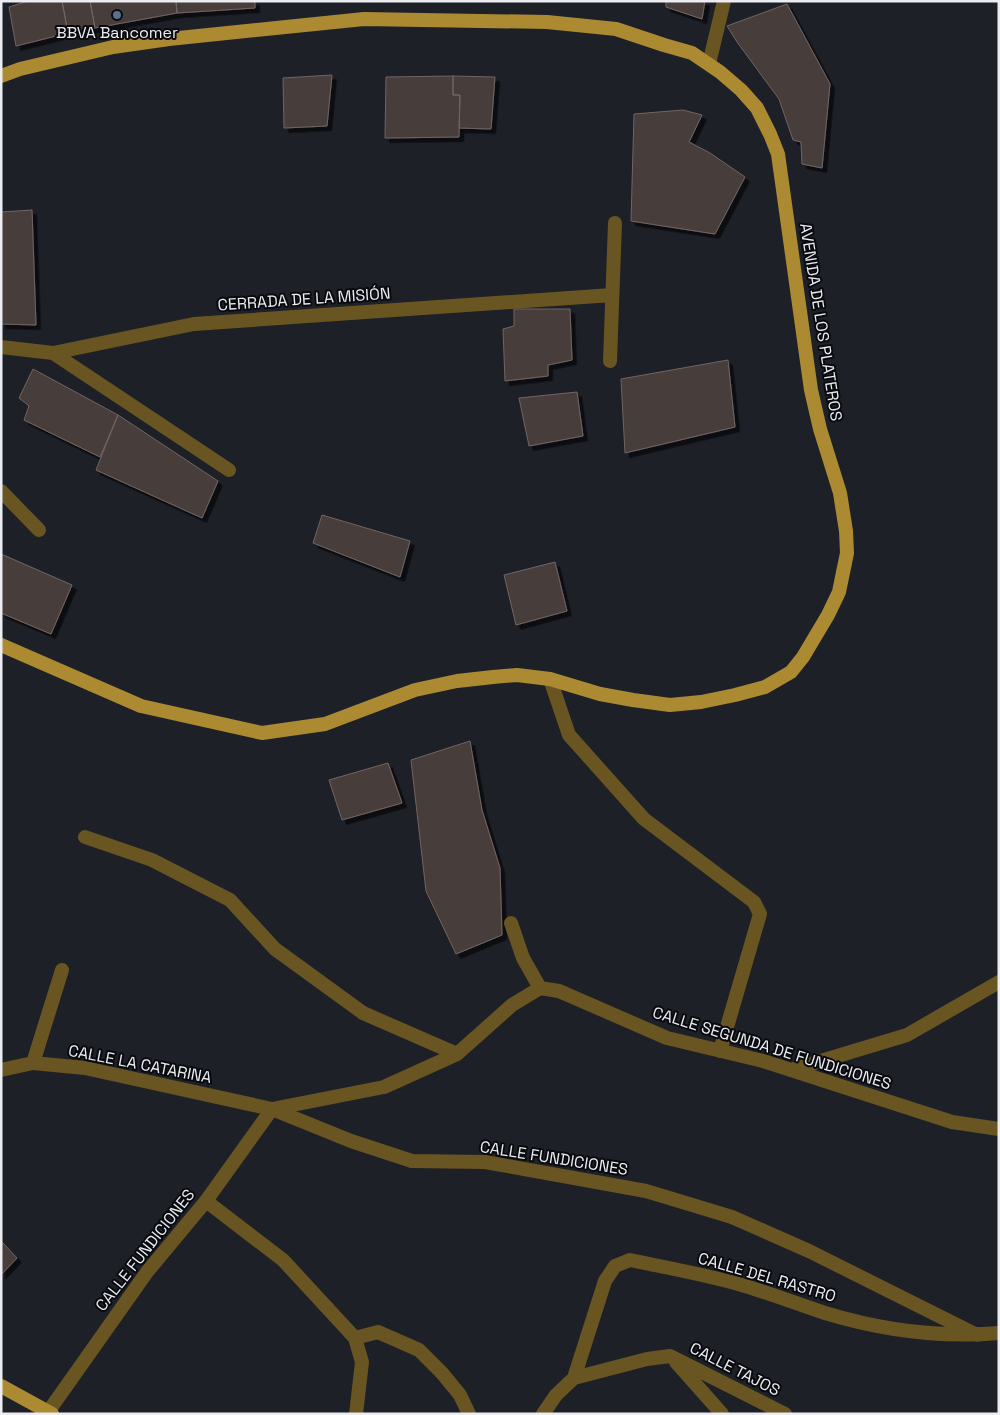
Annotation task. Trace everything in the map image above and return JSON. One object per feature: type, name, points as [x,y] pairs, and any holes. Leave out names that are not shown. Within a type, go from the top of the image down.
[{"type":"main road","name":"AVENIDA DE LOS PLATEROS","points":[[1,76],[113,47],[169,39],[364,19],[547,22],[616,29],[664,46],[692,53],[720,72],[757,108],[778,154],[811,390],[820,429],[840,493],[846,531],[847,553],[838,592],[828,615],[803,657],[791,672],[765,686],[701,702],[670,705],[617,697],[550,679],[517,674],[457,681],[415,690],[325,724],[262,733],[141,706],[1,646]]},
{"type":"main road","points":[[1,1386],[50,1413]]},
{"type":"street","points":[[708,64],[724,1]]},
{"type":"street","points":[[610,361],[615,223]]},
{"type":"street","name":"CERRADA DE LA MISIÓN","points":[[1,347],[53,353],[194,324],[612,295]]},
{"type":"street","points":[[53,353],[229,470]]},
{"type":"street","points":[[1,491],[39,530]]},
{"type":"street","points":[[550,679],[568,735],[644,819],[754,902],[760,914],[720,1051]]},
{"type":"street","points":[[85,837],[152,860],[230,900],[275,950],[363,1013],[457,1054]]},
{"type":"street","points":[[272,1109],[384,1087],[457,1054],[512,1005],[540,988],[523,958],[511,923]]},
{"type":"street","points":[[33,1063],[62,970]]},
{"type":"street","points":[[791,1070],[907,1035],[999,982]]},
{"type":"street","name":"CALLE SEGUNDA DE FUNDICIONES","points":[[540,988],[559,992],[667,1038],[762,1061],[952,1122],[999,1129]]},
{"type":"street","name":"CALLE LA CATARINA","points":[[1,1070],[33,1063],[85,1068],[272,1109]]},
{"type":"street","name":"CALLE FUNDICIONES","points":[[50,1413],[147,1272],[206,1201],[272,1109],[351,1141],[412,1161],[485,1162],[550,1173],[646,1190],[732,1217],[809,1251],[977,1335]]},
{"type":"street","points":[[206,1201],[283,1260],[355,1338],[362,1362],[356,1414]]},
{"type":"street","name":"CALLE DEL RASTRO","points":[[574,1378],[605,1281],[615,1266],[630,1260],[744,1286],[863,1323],[914,1332],[977,1335],[999,1333]]},
{"type":"street","points":[[355,1338],[378,1332],[419,1350],[442,1373],[460,1395],[470,1414]]},
{"type":"street","points":[[543,1414],[556,1395],[574,1378],[646,1359],[670,1356],[722,1414]]},
{"type":"street","name":"CALLE TAJOS","points":[[670,1356],[785,1414]]},
{"type":"building","points":[[28,1],[62,1],[68,33],[16,46],[9,7]]},
{"type":"building","points":[[62,1],[90,1],[95,28],[68,33]]},
{"type":"building","points":[[90,1],[176,1],[177,13],[95,28]]},
{"type":"building","points":[[176,1],[255,1],[255,8],[177,13]]},
{"type":"building","points":[[666,1],[705,1],[702,19],[666,7]]},
{"type":"building","points":[[787,4],[830,84],[822,168],[802,164],[801,142],[793,140],[779,99],[727,26]]},
{"type":"building","points":[[332,75],[327,126],[284,128],[283,78]]},
{"type":"building","points":[[453,76],[495,77],[491,129],[459,128],[460,95],[453,95]]},
{"type":"building","points":[[453,76],[453,95],[460,95],[459,137],[385,138],[386,77]]},
{"type":"building","points":[[683,110],[702,115],[689,142],[710,153],[745,177],[715,234],[631,221],[634,114]]},
{"type":"building","points":[[32,210],[36,325],[1,324],[1,212]]},
{"type":"building","points":[[514,309],[570,309],[572,360],[548,365],[548,376],[505,381],[503,329],[514,326]]},
{"type":"building","points":[[728,360],[735,427],[625,453],[621,379]]},
{"type":"building","points":[[33,369],[118,415],[100,457],[24,420],[29,406],[19,398]]},
{"type":"building","points":[[577,392],[583,436],[529,446],[519,398]]},
{"type":"building","points":[[118,415],[218,481],[202,518],[96,470]]},
{"type":"building","points":[[322,515],[410,541],[400,577],[313,543]]},
{"type":"building","points":[[1,554],[72,585],[51,634],[1,613]]},
{"type":"building","points":[[555,562],[567,611],[516,625],[504,575]]},
{"type":"building","points":[[470,741],[482,810],[500,868],[502,935],[456,954],[426,891],[411,760]]},
{"type":"building","points":[[388,763],[402,803],[342,820],[329,780]]},
{"type":"building","points":[[1,1241],[17,1258],[1,1275]]},
{"type":"place","name":"BBVA Bancomer","points":[[117,15]]}]
